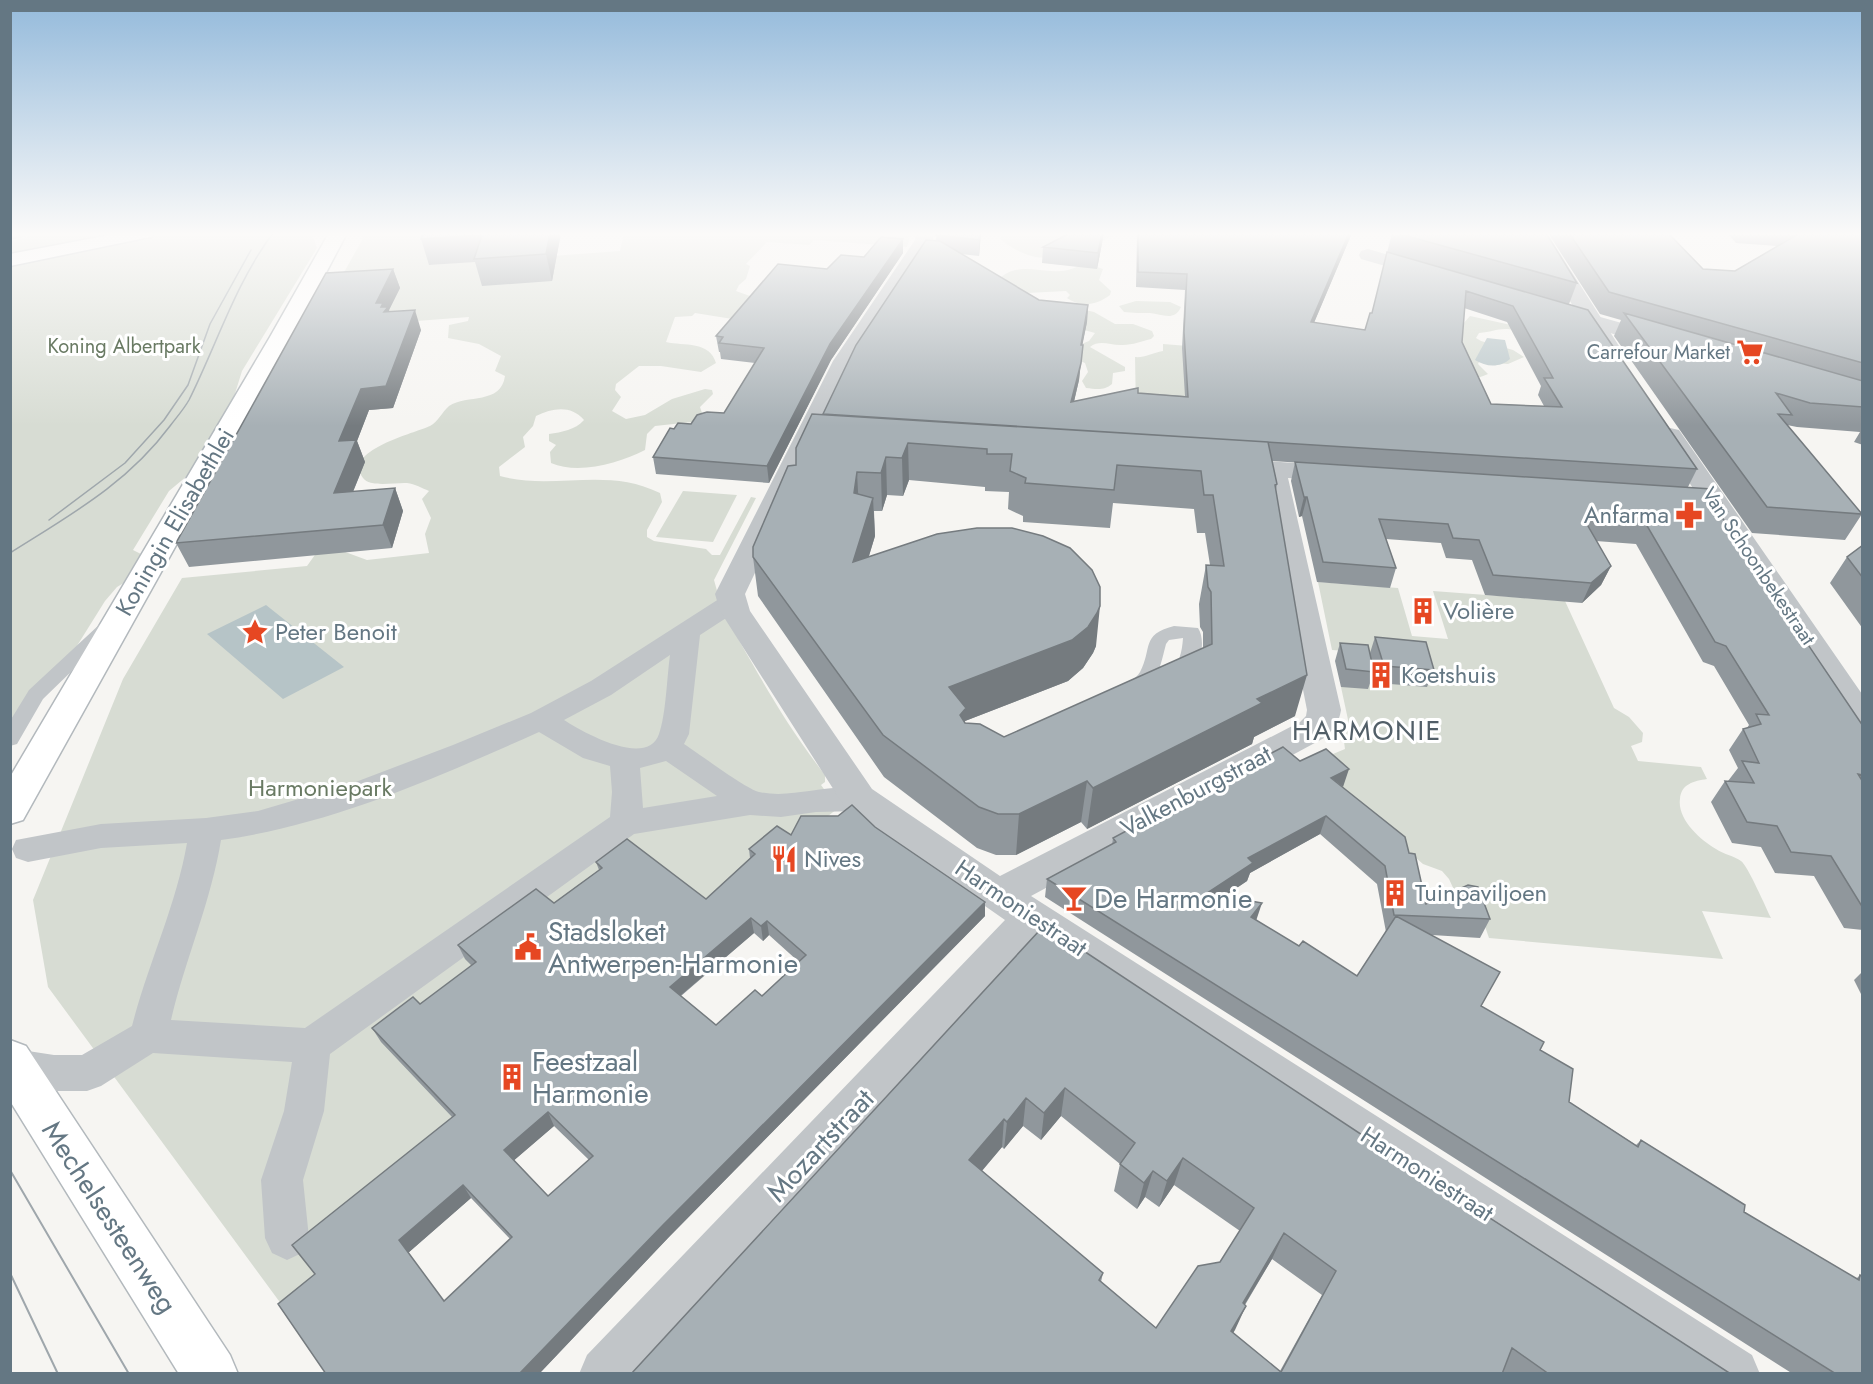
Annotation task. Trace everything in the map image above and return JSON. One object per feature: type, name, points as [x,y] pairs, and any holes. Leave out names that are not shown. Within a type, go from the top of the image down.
[{"type":"main road","name":"Koningin Elisabethlei","points":[[10,810],[302,298]]},
{"type":"main road","name":"Mechelsesteenweg","points":[[13,1064],[210,1374]]},
{"type":"street","points":[[28,849],[101,836],[206,830],[258,823],[312,808],[464,753],[541,720],[601,688],[731,603],[730,594],[734,584],[816,441],[844,361],[886,298]]},
{"type":"street","points":[[1578,298],[1619,362]]},
{"type":"street","points":[[1531,303],[1679,346]]},
{"type":"street","name":"Van Schoonbekestraat","points":[[1653,411],[1863,719]]},
{"type":"street","points":[[1203,465],[1357,475]]},
{"type":"street","name":"Valkenburgstraat","points":[[1016,906],[1312,730],[1322,721],[1324,710],[1273,469]]},
{"type":"street","points":[[1680,497],[1714,499]]},
{"type":"street","name":"Harmoniestraat","points":[[731,603],[859,799],[1016,906],[1733,1374]]},
{"type":"street","points":[[541,720],[592,751],[624,759],[643,758],[667,747],[674,734],[687,631]]},
{"type":"street","points":[[667,747],[750,803]]},
{"type":"street","points":[[624,759],[628,792],[626,823]]},
{"type":"street","points":[[13,1064],[54,1073],[87,1073],[148,1036],[311,1046],[626,823],[750,803],[781,805],[816,800],[859,799]]},
{"type":"street","points":[[148,1036],[160,983],[199,872],[206,830]]},
{"type":"street","name":"Mozartstraat","points":[[606,1374],[1016,906]]},
{"type":"street","points":[[287,1238],[282,1180],[304,1111],[311,1065],[311,1046]]},
{"type":"lane","points":[[10,739],[36,695],[126,609]]},
{"type":"lane","points":[[1151,696],[1123,700],[1146,680],[1153,666],[1154,645],[1157,639],[1170,633],[1192,632],[1189,664],[1171,686]]},
{"type":"green space","name":"Koning Albertpark","points":[[11,298],[287,298],[242,371],[233,400],[187,476],[169,491],[133,550],[145,556],[127,581],[117,587],[105,601],[75,649],[11,733]]},
{"type":"green space","name":"Harmoniepark","points":[[343,298],[754,298],[761,300],[745,321],[695,313],[692,316],[675,317],[666,342],[696,346],[708,351],[716,363],[701,372],[661,366],[639,366],[616,384],[615,390],[621,397],[612,411],[626,419],[645,415],[672,399],[705,389],[712,390],[713,394],[700,407],[703,416],[701,421],[655,426],[647,434],[645,450],[611,463],[574,468],[551,463],[550,452],[556,445],[549,441],[549,434],[572,428],[584,420],[568,410],[549,411],[536,416],[533,426],[523,437],[525,447],[499,467],[500,476],[540,481],[620,481],[640,485],[660,493],[662,502],[647,530],[647,537],[654,541],[706,549],[712,555],[720,555],[751,497],[756,498],[714,580],[725,612],[741,643],[786,720],[825,775],[825,782],[821,785],[838,808],[709,913],[559,918],[540,902],[464,957],[483,977],[465,1126],[326,1287],[290,1316],[48,987],[33,900],[123,679],[182,578],[307,566],[317,552],[337,549],[367,560],[429,553],[425,534],[431,518],[422,499],[429,491],[407,483],[377,484],[366,481],[359,468],[362,459],[396,438],[430,426],[449,406],[456,402],[490,395],[497,391],[505,376],[495,371],[501,356],[479,344],[448,338],[449,325],[468,321],[469,317],[390,323]]},
{"type":"green space","points":[[1067,298],[1106,298],[1089,304],[1078,303]]},
{"type":"green space","points":[[1136,301],[1170,302],[1181,307],[1175,314],[1167,316],[1124,312],[1119,306]]},
{"type":"green space","points":[[1076,308],[1094,312],[1115,324],[1133,324],[1152,331],[1154,336],[1151,339],[1130,344],[1102,343],[1090,347],[1125,367],[1125,371],[1113,373],[1112,384],[1106,388],[1086,388],[1082,381],[1088,372],[1085,363],[1071,357],[1079,345],[1089,341],[1095,333],[1077,328]]},
{"type":"green space","points":[[1470,316],[1511,325],[1518,331],[1507,329],[1479,333],[1476,338],[1513,350],[1524,357],[1508,364],[1479,362],[1478,364],[1488,374],[1472,378],[1466,374],[1458,367],[1463,324]]},
{"type":"green space","points":[[1163,344],[1213,348],[1185,397],[1136,411],[1135,357],[1163,351]]},
{"type":"green space","points":[[683,491],[737,495],[713,542],[656,537]]},
{"type":"green space","points":[[1318,582],[1398,588],[1412,636],[1448,639],[1433,591],[1565,601],[1614,708],[1629,717],[1643,733],[1642,742],[1631,746],[1638,761],[1701,767],[1707,779],[1693,782],[1683,790],[1680,799],[1682,814],[1703,840],[1744,864],[1771,918],[1702,911],[1723,959],[1489,938],[1477,903],[1455,892],[1442,871],[1423,864],[1337,790],[1319,753],[1333,754],[1345,749],[1343,734],[1350,729],[1341,687],[1366,682],[1427,686],[1418,656],[1332,650]]},
{"type":"shaded area","points":[[1487,338],[1505,340],[1510,359],[1493,366],[1475,360]]},
{"type":"shaded area","points":[[266,605],[344,667],[283,699],[207,634]]},
{"type":"building","points":[[312,298],[379,298],[376,303],[383,303],[381,307],[388,307],[384,312],[415,310],[386,386],[361,389],[339,441],[356,440],[334,493],[395,488],[383,525],[176,543]]},
{"type":"building","points":[[749,298],[862,298],[830,344],[767,466],[653,457],[670,428],[674,429],[678,423],[691,424],[697,415],[707,412],[724,413],[764,348],[719,343],[723,337],[716,336]]},
{"type":"building","points":[[888,298],[1035,298],[1039,300],[1088,305],[1081,345],[1083,345],[1081,363],[1071,402],[1138,388],[1138,393],[1188,397],[1184,332],[1186,298],[1321,298],[1311,322],[1365,330],[1376,298],[1465,298],[1462,342],[1491,404],[1562,407],[1544,378],[1553,378],[1513,306],[1487,298],[1545,298],[1588,310],[1697,469],[823,414],[856,345]]},
{"type":"building","points":[[1629,298],[1863,298],[1863,363]]},
{"type":"building","points":[[1624,313],[1863,381],[1863,407],[1810,403],[1776,393],[1792,415],[1778,414],[1862,514],[1767,507]]},
{"type":"building","points":[[812,414],[1268,442],[1277,484],[1275,485],[1307,675],[1257,699],[1262,703],[1093,788],[1087,781],[1019,814],[998,814],[979,807],[883,735],[753,557],[753,547],[788,466],[796,465],[796,448]],"holes":[[[908,443],[987,449],[987,454],[1012,454],[1010,471],[1026,478],[1025,483],[1114,490],[1117,465],[1201,471],[1204,495],[1213,495],[1224,566],[1206,565],[1208,587],[1211,592],[1212,644],[1004,737],[980,724],[965,723],[960,715],[966,708],[949,687],[1072,640],[1088,627],[1100,606],[1100,587],[1092,570],[1070,548],[1043,536],[1012,528],[977,528],[937,534],[853,562],[873,498],[854,493],[857,472],[881,473],[886,457],[902,458]]]},
{"type":"building","points":[[1295,462],[1712,489],[1727,511],[1717,510],[1863,726],[1863,775],[1858,774],[1863,782],[1863,908],[1831,856],[1791,852],[1777,826],[1747,822],[1725,781],[1754,783],[1742,761],[1759,763],[1743,729],[1761,724],[1756,714],[1769,715],[1726,646],[1715,642],[1646,524],[1584,519],[1611,566],[1591,583],[1493,575],[1479,540],[1453,538],[1448,524],[1379,519],[1396,568],[1323,562],[1307,497],[1304,497]]},
{"type":"building","points":[[1863,545],[1863,578],[1847,557]]},
{"type":"building","points":[[1375,637],[1426,642],[1434,670],[1384,666]]},
{"type":"building","points":[[1340,643],[1368,645],[1374,672],[1346,669]]},
{"type":"building","points":[[1283,747],[1300,761],[1326,749],[1349,769],[1331,778],[1405,837],[1409,853],[1415,854],[1426,904],[1468,885],[1478,887],[1490,919],[1394,915],[1385,866],[1326,816],[1248,858],[1253,863],[1207,893],[1262,903],[1251,917],[1299,946],[1303,941],[1357,976],[1396,916],[1500,972],[1481,1006],[1544,1042],[1540,1050],[1573,1069],[1569,1102],[1638,1147],[1641,1140],[1745,1205],[1744,1212],[1859,1280],[1860,1275],[1863,1277],[1863,1374],[1836,1374],[1047,879],[1116,842],[1113,838]]},
{"type":"building","points":[[852,805],[875,827],[985,902],[663,1225],[519,1374],[326,1374],[278,1304],[315,1274],[292,1245],[455,1115],[372,1028],[413,997],[420,1004],[476,962],[458,945],[536,889],[554,903],[602,868],[596,862],[627,839],[706,899],[755,854],[749,849],[777,826],[791,835],[801,816],[838,816]],"holes":[[[751,918],[761,926],[767,921],[806,955],[762,996],[755,990],[716,1025],[670,987]],[[548,1112],[593,1156],[548,1196],[504,1150]],[[463,1185],[512,1237],[444,1301],[399,1240]]]},
{"type":"building","points":[[1052,930],[1397,1158],[1731,1374],[1549,1374],[1512,1348],[1502,1374],[631,1374],[1039,931]],"holes":[[[1065,1088],[1135,1143],[1120,1164],[1144,1183],[1153,1171],[1167,1181],[1183,1158],[1254,1208],[1220,1262],[1198,1266],[1156,1328],[1099,1280],[1103,1273],[969,1160],[1004,1119],[1007,1122],[1026,1098],[1044,1113]],[[1284,1233],[1336,1271],[1281,1372],[1231,1331],[1246,1306],[1243,1303]]]},
{"type":"tram line","points":[[49,520],[125,463],[164,420],[188,385],[210,324],[225,298]]},
{"type":"tram line","points":[[10,553],[96,497],[116,482],[153,447],[189,400],[235,298]]},
{"type":"tram line","points":[[10,1170],[129,1374]]},
{"type":"tram line","points":[[10,1273],[58,1374]]},
{"type":"place","name":"Carrefour Market","points":[[1750,352]]},
{"type":"place","name":"Anfarma","points":[[1689,515]]},
{"type":"place","name":"Volière","points":[[1423,611]]},
{"type":"place","name":"Peter Benoit","points":[[255,632]]},
{"type":"place","name":"Koetshuis","points":[[1381,675]]},
{"type":"place","name":"Nives","points":[[784,859]]},
{"type":"place","name":"Tuinpaviljoen","points":[[1395,893]]},
{"type":"place","name":"De Harmonie","points":[[1074,898]]},
{"type":"place","name":"Stadsloket Antwerpen-Harmonie","points":[[528,947]]},
{"type":"place","name":"Feestzaal Harmonie","points":[[512,1077]]},
{"type":"district","name":"HARMONIE","points":[[1367,731]]}]
